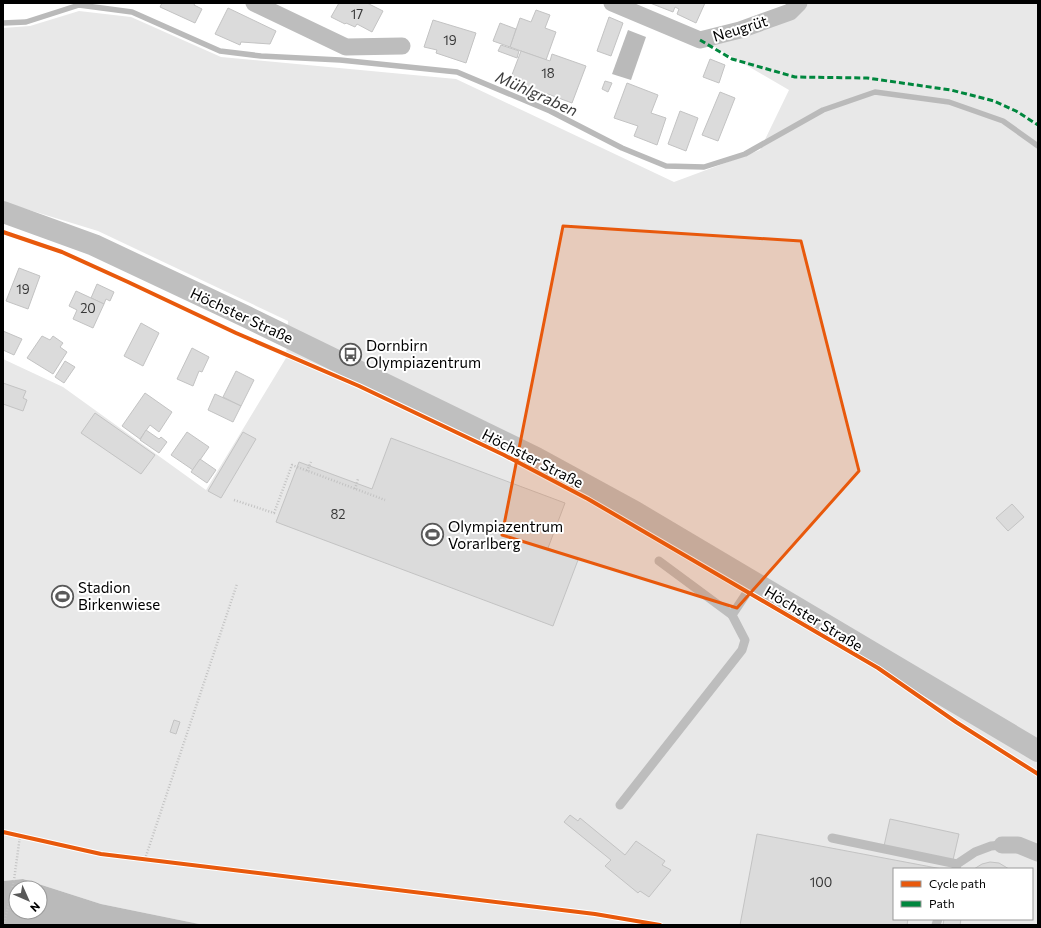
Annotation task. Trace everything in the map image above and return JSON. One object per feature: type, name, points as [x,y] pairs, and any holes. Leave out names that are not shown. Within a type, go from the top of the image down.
[{"type":"main road","name":"Höchster Straße","points":[[3,212],[94,245],[247,317],[536,458],[635,512],[1038,751]]},
{"type":"street","points":[[254,3],[346,48],[402,46]]},
{"type":"street","name":"Neugrüt","points":[[612,3],[700,40],[740,30],[790,12],[799,3]]},
{"type":"street","points":[[1002,845],[1018,845],[1038,853]]},
{"type":"lane","points":[[620,805],[742,650],[745,640],[732,615],[658,561]]},
{"type":"lane","points":[[732,615],[754,582]]},
{"type":"lane","points":[[832,838],[956,866],[975,852],[991,846],[1002,845]]},
{"type":"path","points":[[307,471],[310,462]]},
{"type":"path","points":[[234,500],[274,513],[292,465],[385,500]]},
{"type":"path","points":[[355,489],[358,479]]},
{"type":"path","points":[[145,859],[237,584]]},
{"type":"path","points":[[14,835],[28,838]]},
{"type":"path","points":[[4,925],[14,880],[20,836]]},
{"type":"path","points":[[138,858],[152,860]]},
{"type":"highlighted area","points":[[563,226],[801,241],[859,471],[737,608],[502,535]]},
{"type":"shaded area","points":[[802,3],[1038,3],[1038,925],[204,925],[101,904],[48,887],[48,880],[23,879],[3,881],[3,359],[63,387],[206,490],[286,358],[288,321],[98,231],[3,202],[3,28],[30,26],[79,11],[131,17],[221,57],[456,79],[674,182],[760,150],[789,90],[705,41]]},
{"type":"shaded area","points":[[628,30],[646,37],[631,80],[612,74]]},
{"type":"shaded area","points":[[8,880],[8,920],[48,920],[48,887],[101,904],[204,925],[3,925],[3,881]]},
{"type":"building","points":[[162,3],[195,3],[194,5],[202,9],[195,23],[160,7]]},
{"type":"building","points":[[339,3],[367,3],[383,11],[372,32],[357,24],[355,27],[331,17]]},
{"type":"building","points":[[650,3],[705,3],[696,23],[677,14],[679,9],[675,7],[673,12]]},
{"type":"building","points":[[228,8],[276,31],[270,44],[241,42],[240,45],[215,34]]},
{"type":"building","points":[[536,10],[550,15],[545,28],[556,32],[546,60],[510,47],[520,18],[531,22]]},
{"type":"building","points":[[609,17],[623,23],[611,56],[597,51]]},
{"type":"building","points":[[433,20],[476,33],[466,63],[436,53],[437,50],[424,47]]},
{"type":"building","points":[[500,23],[516,29],[510,47],[493,41]]},
{"type":"building","points":[[501,45],[519,51],[517,58],[498,51]]},
{"type":"building","points":[[521,51],[550,61],[552,54],[586,66],[572,103],[510,80]]},
{"type":"building","points":[[710,59],[725,65],[719,83],[703,77]]},
{"type":"building","points":[[605,81],[612,83],[608,92],[602,89]]},
{"type":"building","points":[[627,83],[658,95],[651,113],[666,118],[657,145],[634,136],[638,126],[614,118]]},
{"type":"building","points":[[720,92],[735,98],[718,141],[702,135]]},
{"type":"building","points":[[680,111],[698,118],[686,151],[668,144]]},
{"type":"building","points":[[19,268],[40,276],[28,309],[6,301]]},
{"type":"building","points":[[97,284],[114,292],[110,301],[106,299],[104,304],[91,298]]},
{"type":"building","points":[[76,291],[104,304],[93,328],[73,319],[77,310],[69,306]]},
{"type":"building","points":[[141,323],[159,333],[143,366],[124,356]]},
{"type":"building","points":[[3,331],[22,339],[14,355],[3,350]]},
{"type":"building","points":[[42,336],[50,340],[53,336],[63,343],[60,347],[67,352],[53,374],[27,358]]},
{"type":"building","points":[[192,348],[209,357],[202,372],[199,371],[193,386],[177,379]]},
{"type":"building","points":[[65,361],[75,367],[64,383],[55,377]]},
{"type":"building","points":[[236,371],[254,380],[241,406],[223,397]]},
{"type":"building","points":[[3,383],[26,391],[23,398],[27,400],[23,411],[3,404]]},
{"type":"building","points":[[145,393],[172,412],[159,432],[150,425],[140,439],[122,426]]},
{"type":"building","points":[[215,394],[241,406],[233,422],[208,410]]},
{"type":"building","points":[[95,413],[155,455],[141,474],[81,433]]},
{"type":"building","points":[[146,430],[159,439],[161,437],[167,442],[159,453],[140,440]]},
{"type":"building","points":[[187,432],[209,447],[193,470],[171,455]]},
{"type":"building","points":[[243,432],[256,439],[221,498],[208,491]]},
{"type":"building","name":"Olympiazentrum Vorarlberg","points":[[391,438],[565,503],[548,548],[578,560],[553,626],[276,522],[299,462],[372,489]]},
{"type":"building","points":[[200,459],[216,470],[207,483],[191,472]]},
{"type":"building","points":[[1012,504],[1024,517],[1008,531],[996,518]]},
{"type":"building","points":[[174,720],[180,722],[176,734],[170,732]]},
{"type":"building","points":[[570,815],[578,821],[580,818],[625,855],[636,841],[665,861],[662,865],[671,870],[649,897],[640,891],[638,893],[605,866],[611,860],[564,822]]},
{"type":"building","points":[[890,819],[959,834],[953,860],[884,846]]},
{"type":"building","points":[[757,834],[937,868],[893,868],[893,920],[908,920],[907,925],[740,925]]},
{"type":"building","points":[[990,862],[999,863],[1007,868],[976,868],[982,864]]},
{"type":"building","points":[[944,920],[961,920],[960,925],[943,925]]},
{"type":"waterway","name":"Mühlgraben","points":[[3,23],[26,22],[79,5],[132,12],[220,51],[261,56],[340,60],[457,72],[550,111],[622,148],[666,166],[704,167],[745,154],[823,110],[875,92],[949,102],[1003,121],[1038,146]]},
{"type":"marked path","points":[[700,40],[732,59],[795,77],[867,78],[951,90],[994,101],[1016,111],[1038,125]]},
{"type":"cycle path","points":[[3,232],[62,252],[236,333],[359,386],[504,455],[588,499],[878,668],[956,722],[1038,774]]},
{"type":"cycle path","points":[[3,832],[101,854],[595,914],[660,925]]},
{"type":"place","name":"Dornbirn Olympiazentrum","points":[[351,354]]},
{"type":"place","name":"Olympiazentrum Vorarlberg","points":[[432,535]]},
{"type":"place","name":"Stadion Birkenwiese","points":[[62,596]]}]
